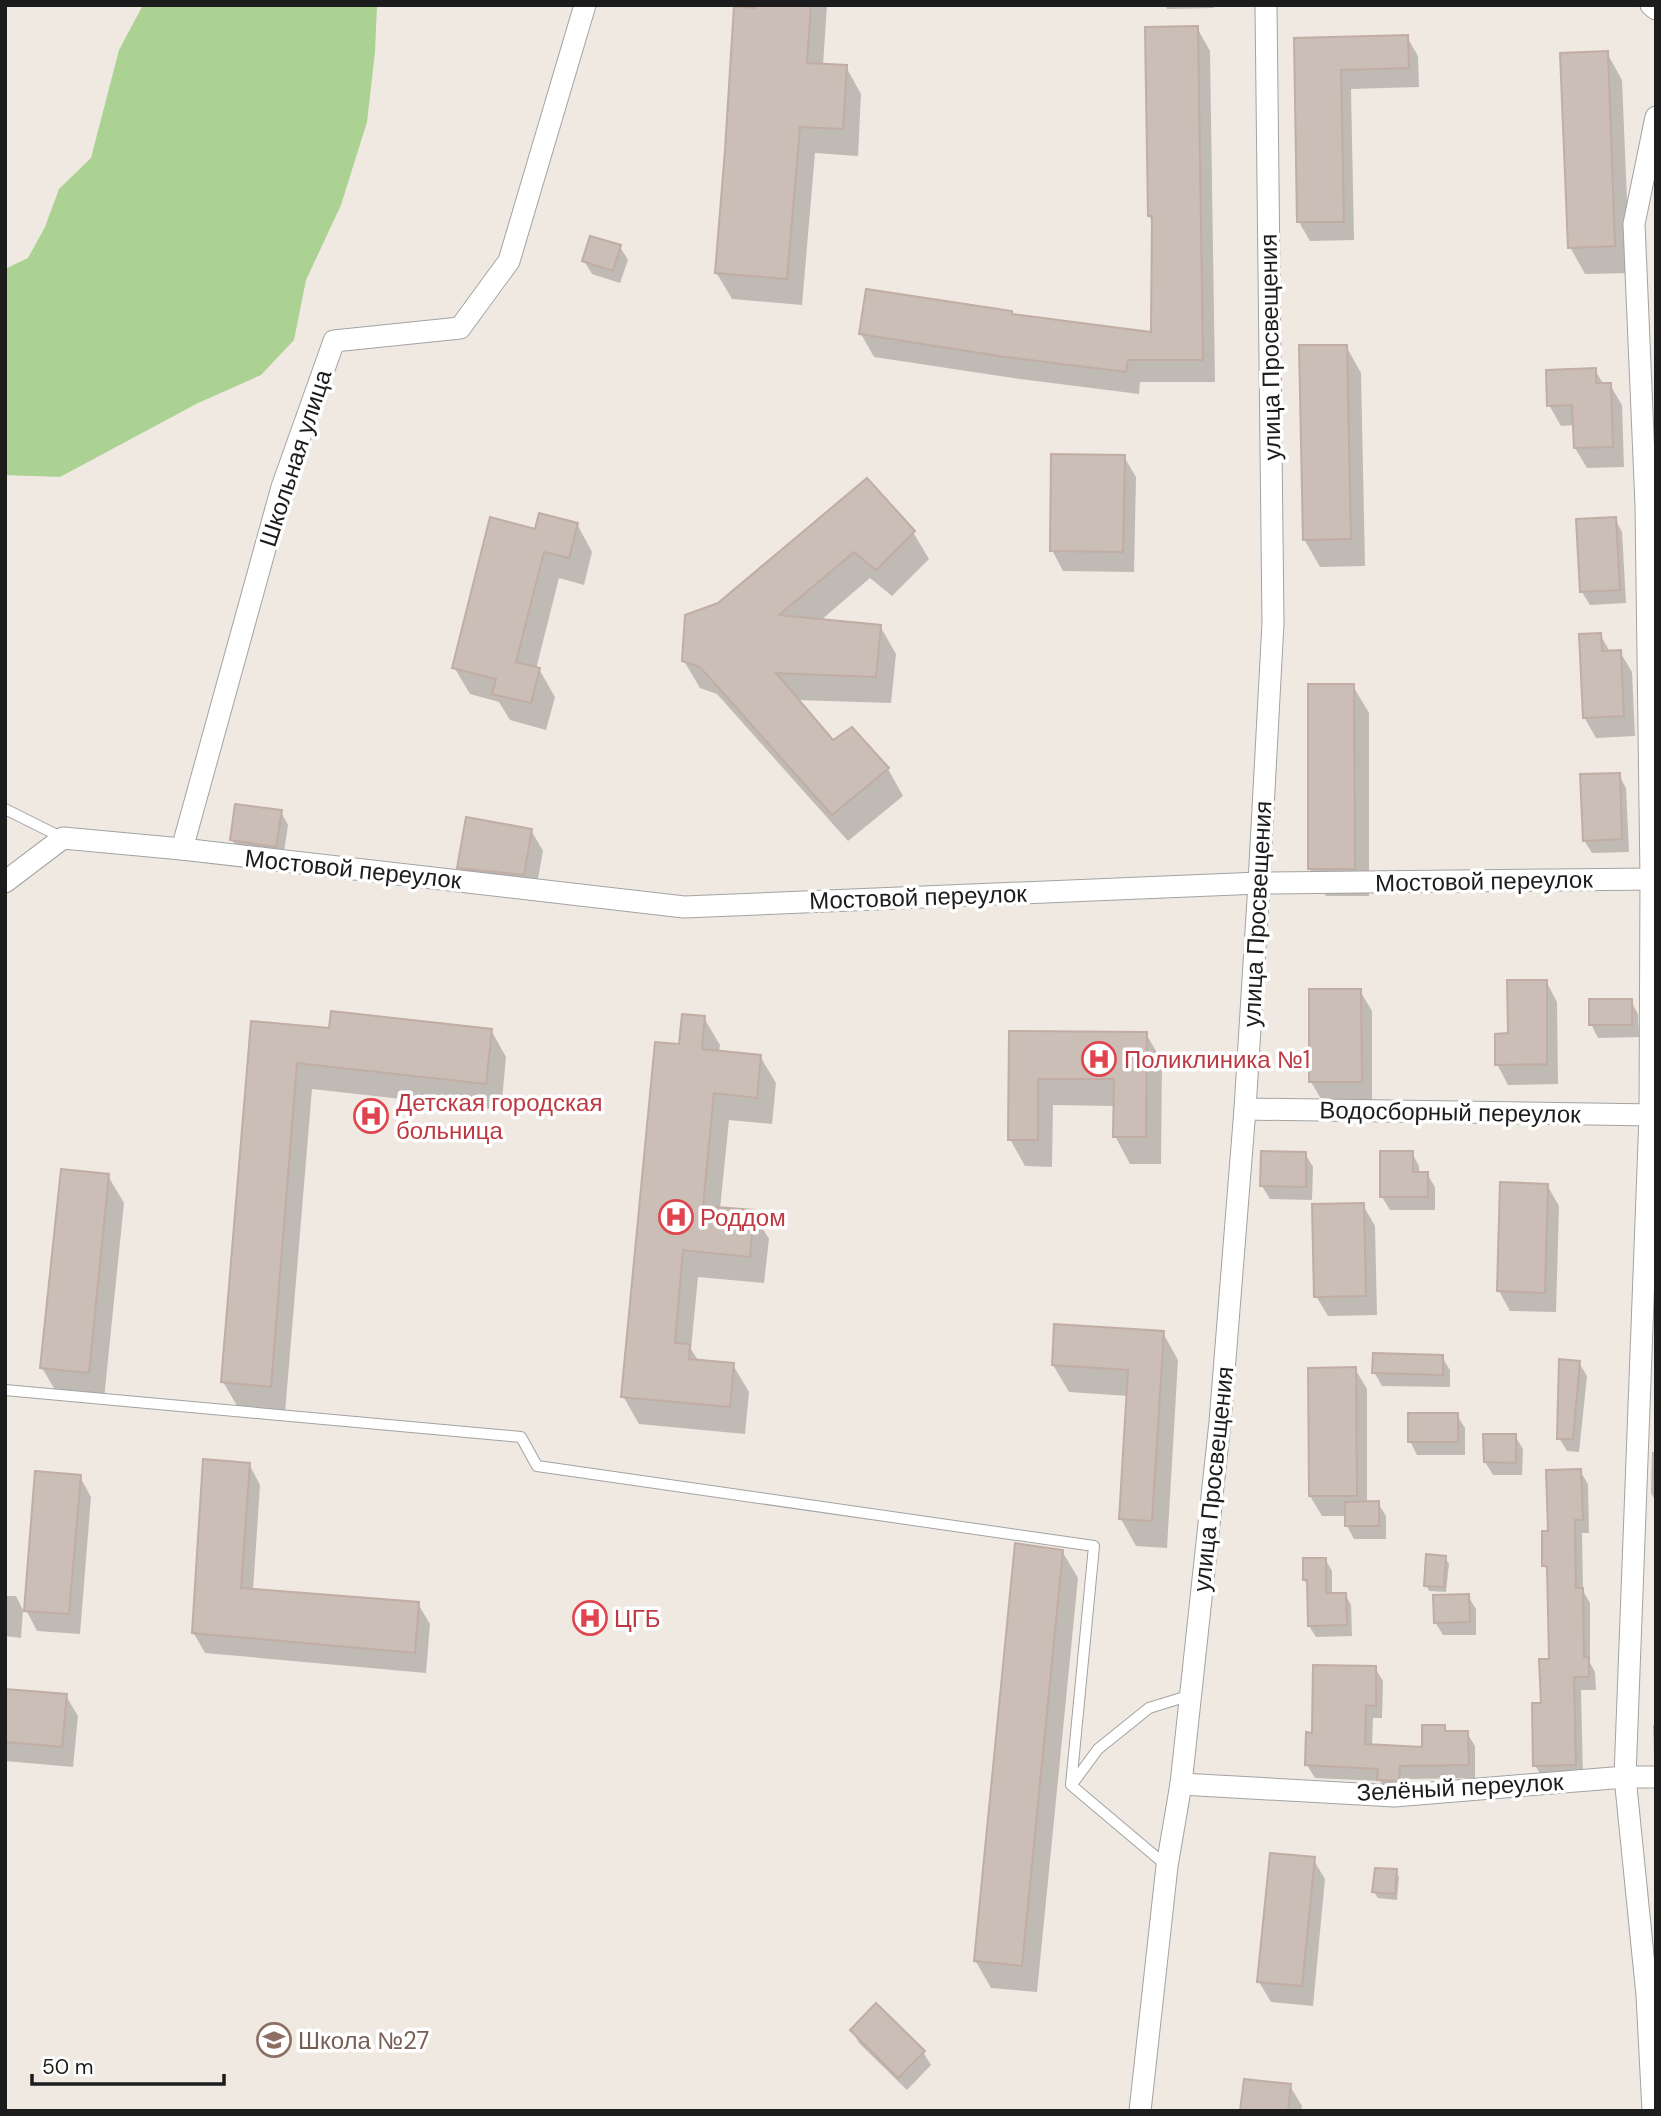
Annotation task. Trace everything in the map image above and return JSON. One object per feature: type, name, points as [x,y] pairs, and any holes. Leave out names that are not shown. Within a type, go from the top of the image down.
[{"type":"street","name":"Школьная улица","points":[[182,849],[282,487],[334,341],[460,328],[509,261],[585,5]]},
{"type":"street","name":"улица Просвещения","points":[[1140,2111],[1167,1866],[1181,1784],[1220,1422],[1245,1109],[1259,883],[1273,623],[1266,5]]},
{"type":"street","points":[[1651,5],[1656,9]]},
{"type":"street","points":[[1653,2111],[1651,1995],[1625,1777],[1653,1116],[1651,505],[1634,225],[1656,117]]},
{"type":"street","points":[[5,882],[63,838],[182,849]]},
{"type":"street","name":"Мостовой переулок","points":[[182,849],[684,907],[1259,883],[1653,879]]},
{"type":"street","name":"Водосборный переулок","points":[[1245,1109],[1653,1116]]},
{"type":"street","name":"Зелёный переулок","points":[[1181,1784],[1394,1796],[1625,1777],[1656,1777]]},
{"type":"lane","points":[[5,809],[63,838]]},
{"type":"lane","points":[[5,1390],[521,1437],[537,1466],[1094,1546],[1072,1785]]},
{"type":"lane","points":[[1072,1785],[1098,1749],[1149,1708],[1191,1695]]},
{"type":"lane","points":[[1072,1785],[1167,1866]]},
{"type":"green space","points":[[143,5],[377,5],[367,122],[341,205],[306,280],[294,340],[261,375],[198,403],[60,477],[5,475],[5,269],[28,258],[45,227],[59,189],[91,158],[119,50]]},
{"type":"building","points":[[754,5],[811,5],[807,63],[847,65],[843,129],[800,127],[787,279],[715,273],[734,6],[754,8]]},
{"type":"building","points":[[1198,26],[1203,360],[1128,360],[1126,372],[1005,357],[859,334],[866,289],[1012,311],[1012,314],[1151,332],[1152,216],[1148,216],[1145,27]]},
{"type":"building","points":[[1408,35],[1409,68],[1341,70],[1344,222],[1297,222],[1294,38]]},
{"type":"building","points":[[1608,51],[1615,246],[1568,248],[1560,53]]},
{"type":"building","points":[[590,236],[621,245],[613,271],[582,261]]},
{"type":"building","points":[[1299,345],[1347,345],[1351,539],[1303,540]]},
{"type":"building","points":[[1596,368],[1596,383],[1611,383],[1613,447],[1574,448],[1572,405],[1547,406],[1546,370]]},
{"type":"building","points":[[1051,454],[1125,455],[1123,552],[1050,551]]},
{"type":"building","points":[[867,478],[915,531],[876,570],[854,552],[779,615],[881,625],[876,677],[776,673],[833,740],[852,727],[889,768],[832,815],[700,667],[682,661],[685,615],[718,603]]},
{"type":"building","points":[[539,513],[578,523],[569,558],[544,552],[516,662],[540,668],[531,703],[492,694],[496,679],[452,668],[490,517],[535,529]]},
{"type":"building","points":[[1616,517],[1620,590],[1580,592],[1576,519]]},
{"type":"building","points":[[1601,633],[1602,651],[1621,650],[1624,716],[1583,718],[1579,634]]},
{"type":"building","points":[[1308,684],[1354,684],[1355,869],[1308,869]]},
{"type":"building","points":[[1620,773],[1622,839],[1583,841],[1580,774]]},
{"type":"building","points":[[235,804],[282,810],[276,847],[230,840]]},
{"type":"building","points":[[466,817],[532,829],[524,875],[457,868]]},
{"type":"building","points":[[1507,980],[1547,980],[1547,1064],[1495,1065],[1495,1034],[1508,1033]]},
{"type":"building","points":[[1309,989],[1361,989],[1362,1082],[1309,1082]]},
{"type":"building","points":[[1589,999],[1632,999],[1632,1025],[1589,1025]]},
{"type":"building","points":[[331,1011],[492,1029],[486,1084],[297,1063],[271,1387],[221,1382],[251,1021],[329,1028]]},
{"type":"building","points":[[682,1014],[705,1016],[702,1049],[761,1055],[757,1098],[714,1093],[703,1206],[754,1210],[750,1257],[683,1250],[675,1343],[690,1344],[689,1359],[734,1363],[730,1407],[621,1397],[655,1042],[679,1044]]},
{"type":"building","points":[[1009,1031],[1147,1032],[1146,1137],[1113,1137],[1114,1079],[1038,1079],[1038,1140],[1008,1140]]},
{"type":"building","points":[[1261,1151],[1306,1152],[1306,1187],[1260,1186]]},
{"type":"building","points":[[1380,1151],[1413,1151],[1413,1172],[1428,1172],[1428,1197],[1380,1197]]},
{"type":"building","points":[[61,1169],[109,1174],[89,1373],[40,1368]]},
{"type":"building","points":[[1500,1182],[1548,1184],[1545,1293],[1497,1291]]},
{"type":"building","points":[[1364,1203],[1366,1296],[1314,1297],[1312,1204]]},
{"type":"building","points":[[1054,1324],[1164,1331],[1152,1521],[1119,1519],[1128,1370],[1052,1365]]},
{"type":"building","points":[[1373,1353],[1443,1355],[1443,1375],[1372,1373]]},
{"type":"building","points":[[1559,1359],[1580,1361],[1573,1439],[1557,1439]]},
{"type":"building","points":[[1356,1367],[1357,1496],[1309,1496],[1308,1368]]},
{"type":"building","points":[[1408,1413],[1458,1413],[1458,1442],[1408,1442]]},
{"type":"building","points":[[1483,1434],[1516,1434],[1516,1463],[1484,1462]]},
{"type":"building","points":[[203,1459],[250,1463],[241,1588],[419,1602],[415,1653],[192,1633]]},
{"type":"building","points":[[1581,1469],[1583,1520],[1575,1520],[1576,1588],[1583,1588],[1584,1657],[1589,1657],[1589,1677],[1574,1677],[1576,1765],[1533,1766],[1532,1703],[1541,1703],[1539,1659],[1549,1659],[1547,1566],[1542,1566],[1542,1531],[1548,1531],[1546,1470]]},
{"type":"building","points":[[35,1471],[81,1475],[69,1614],[24,1611]]},
{"type":"building","points":[[1379,1501],[1379,1526],[1345,1526],[1345,1502]]},
{"type":"building","points":[[1015,1543],[1063,1550],[1022,1966],[974,1961]]},
{"type":"building","points":[[1426,1554],[1446,1556],[1444,1587],[1424,1586]]},
{"type":"building","points":[[1303,1558],[1326,1558],[1326,1593],[1346,1593],[1347,1625],[1308,1626],[1307,1580],[1303,1580]]},
{"type":"building","points":[[1469,1594],[1470,1622],[1434,1623],[1433,1595]]},
{"type":"building","points":[[1313,1665],[1376,1666],[1376,1706],[1366,1705],[1365,1744],[1422,1747],[1422,1725],[1445,1725],[1445,1731],[1468,1731],[1469,1765],[1400,1766],[1399,1781],[1377,1780],[1378,1769],[1305,1765],[1306,1732],[1312,1733]]},
{"type":"building","points":[[5,1689],[67,1694],[62,1747],[5,1742]]},
{"type":"building","points":[[1270,1853],[1315,1857],[1302,1986],[1257,1982]]},
{"type":"building","points":[[1375,1868],[1397,1869],[1395,1894],[1372,1892]]},
{"type":"building","points":[[876,2003],[925,2051],[898,2078],[850,2030]]},
{"type":"building","points":[[1244,2079],[1291,2084],[1288,2111],[1240,2111]]},
{"type":"place","name":"Поликлиника №1","points":[[1099,1059]]},
{"type":"place","name":"Детская городская больница","points":[[371,1116]]},
{"type":"place","name":"Роддом","points":[[676,1217]]},
{"type":"place","name":"ЦГБ","points":[[590,1618]]},
{"type":"place","name":"Школа №27","points":[[274,2040]]}]
